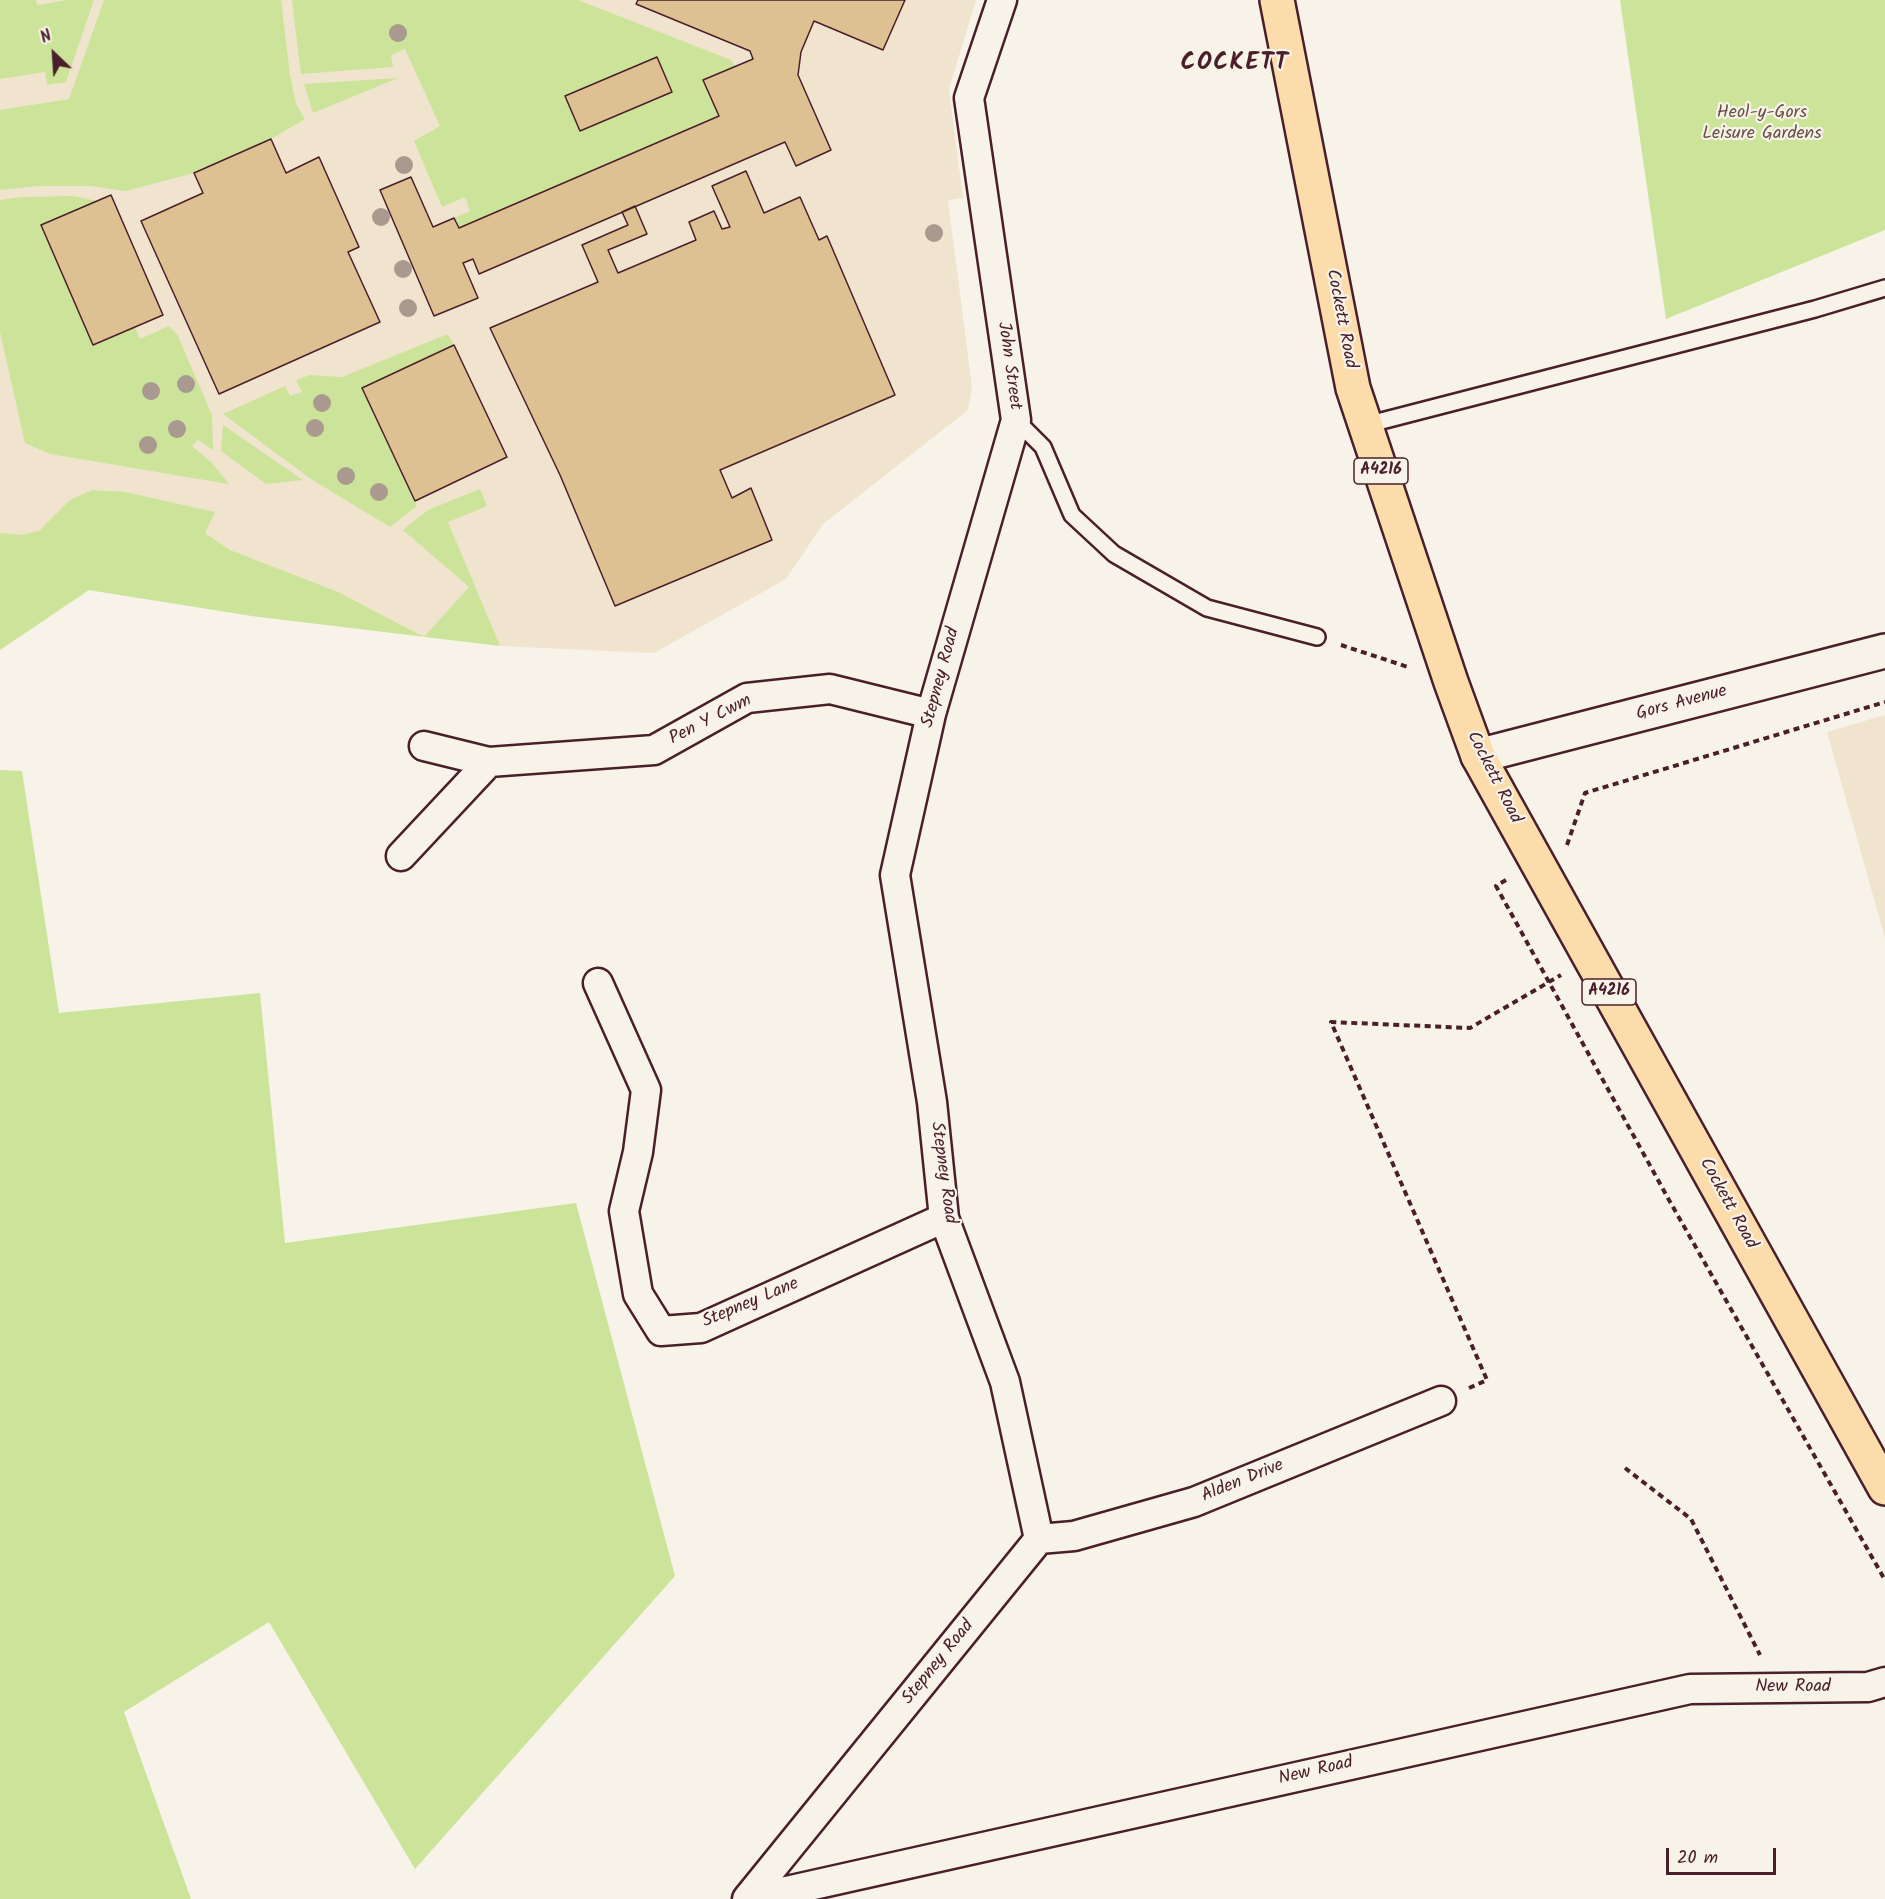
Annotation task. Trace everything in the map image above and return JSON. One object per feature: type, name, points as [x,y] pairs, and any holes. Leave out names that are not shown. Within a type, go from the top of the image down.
[{"type":"main road","name":"Cockett Road","points":[[1277,0],[1353,388],[1478,756],[1885,1488]]},
{"type":"street","name":"John Street","points":[[1002,0],[969,98],[1016,420]]},
{"type":"street","name":"Stepney Road","points":[[749,1899],[1039,1539],[1005,1382],[944,1218],[932,1102],[895,875],[931,714],[1016,420]]},
{"type":"street","name":"Gors Avenue","points":[[1478,756],[1885,651]]},
{"type":"street","name":"Pen Y Cwm","points":[[424,746],[489,762],[654,750],[747,698],[830,689],[931,714]]},
{"type":"street","points":[[401,856],[489,762]]},
{"type":"street","name":"Stepney Lane","points":[[598,983],[646,1090],[638,1152],[624,1211],[638,1294],[661,1331],[701,1328],[944,1218]]},
{"type":"street","name":"Alden Drive","points":[[1039,1539],[1074,1536],[1194,1502],[1441,1401]]},
{"type":"street","name":"New Road","points":[[749,1899],[1690,1689],[1868,1687],[1885,1682]]},
{"type":"lane","points":[[1366,425],[1815,309],[1885,288]]},
{"type":"lane","name":"John Street","points":[[1016,420],[1043,447],[1072,515],[1114,554],[1207,608],[1317,637]]},
{"type":"path","points":[[1317,637],[1451,682]]},
{"type":"path","points":[[1586,793],[1885,702]]},
{"type":"path","points":[[1441,1401],[1487,1380],[1331,1022],[1470,1028],[1590,958]]},
{"type":"path","points":[[1625,1468],[1691,1519],[1776,1688]]},
{"type":"shaded area","points":[[0,0],[976,0],[949,89],[963,198],[948,200],[972,387],[968,410],[823,524],[786,579],[654,653],[500,646],[252,616],[0,576]]},
{"type":"shaded area","points":[[1885,715],[1885,938],[1827,732]]},
{"type":"green space","points":[[0,0],[36,0],[37,5],[67,0],[94,0],[66,82],[47,85],[45,72],[0,79]]},
{"type":"green space","points":[[104,0],[281,0],[290,75],[296,104],[305,119],[271,139],[194,173],[126,191],[90,186],[38,186],[0,190],[0,110],[69,99]]},
{"type":"green space","points":[[292,0],[578,0],[731,60],[735,67],[703,80],[719,116],[459,228],[454,218],[470,211],[465,197],[442,207],[414,141],[440,126],[405,49],[391,55],[393,67],[301,74]]},
{"type":"green space","name":"Heol-y-Gors Leisure Gardens","points":[[1620,0],[1885,0],[1885,230],[1666,319]]},
{"type":"green space","points":[[398,78],[313,113],[304,84]]},
{"type":"green space","points":[[73,196],[97,201],[41,226],[93,345],[135,327],[140,339],[169,326],[177,334],[212,415],[213,450],[198,440],[192,446],[213,464],[229,484],[50,454],[25,443],[0,332],[0,200]]},
{"type":"green space","points":[[448,334],[454,345],[362,388],[417,506],[390,527],[311,479],[223,414],[285,386],[290,396],[302,392],[296,380],[310,375],[342,377]]},
{"type":"green space","points":[[223,425],[303,480],[266,484],[221,451]]},
{"type":"green space","points":[[480,489],[487,506],[448,522],[500,646],[424,637],[469,587],[403,530],[428,510]]},
{"type":"green space","points":[[92,490],[125,492],[215,512],[205,533],[230,550],[338,592],[424,637],[252,616],[89,590],[0,650],[0,533],[21,535],[39,531],[70,500]]},
{"type":"green space","points":[[0,770],[22,771],[59,1013],[260,993],[285,1243],[576,1203],[675,1576],[415,1869],[269,1622],[124,1712],[191,1899],[0,1899]]},
{"type":"building","points":[[638,0],[905,0],[883,50],[814,21],[801,52],[798,75],[831,150],[796,166],[785,142],[479,274],[473,259],[463,263],[478,298],[434,316],[380,190],[411,177],[433,227],[454,218],[459,228],[719,116],[703,80],[753,59],[750,51],[636,4]]},
{"type":"building","points":[[657,57],[672,92],[580,131],[565,96]]},
{"type":"building","points":[[271,139],[286,173],[319,157],[359,247],[348,252],[380,322],[219,394],[141,221],[203,193],[194,173]]},
{"type":"building","points":[[746,171],[764,213],[800,197],[819,240],[827,236],[895,395],[720,470],[732,498],[751,488],[772,540],[615,606],[560,475],[490,328],[598,282],[582,245],[628,225],[622,212],[635,206],[647,234],[608,250],[618,273],[696,240],[689,222],[714,211],[722,229],[730,227],[712,186]]},
{"type":"building","points":[[111,195],[163,315],[93,345],[41,225]]},
{"type":"building","points":[[454,345],[507,457],[415,501],[362,388]]},
{"type":"district","name":"COCKETT","points":[[1235,65]]}]
